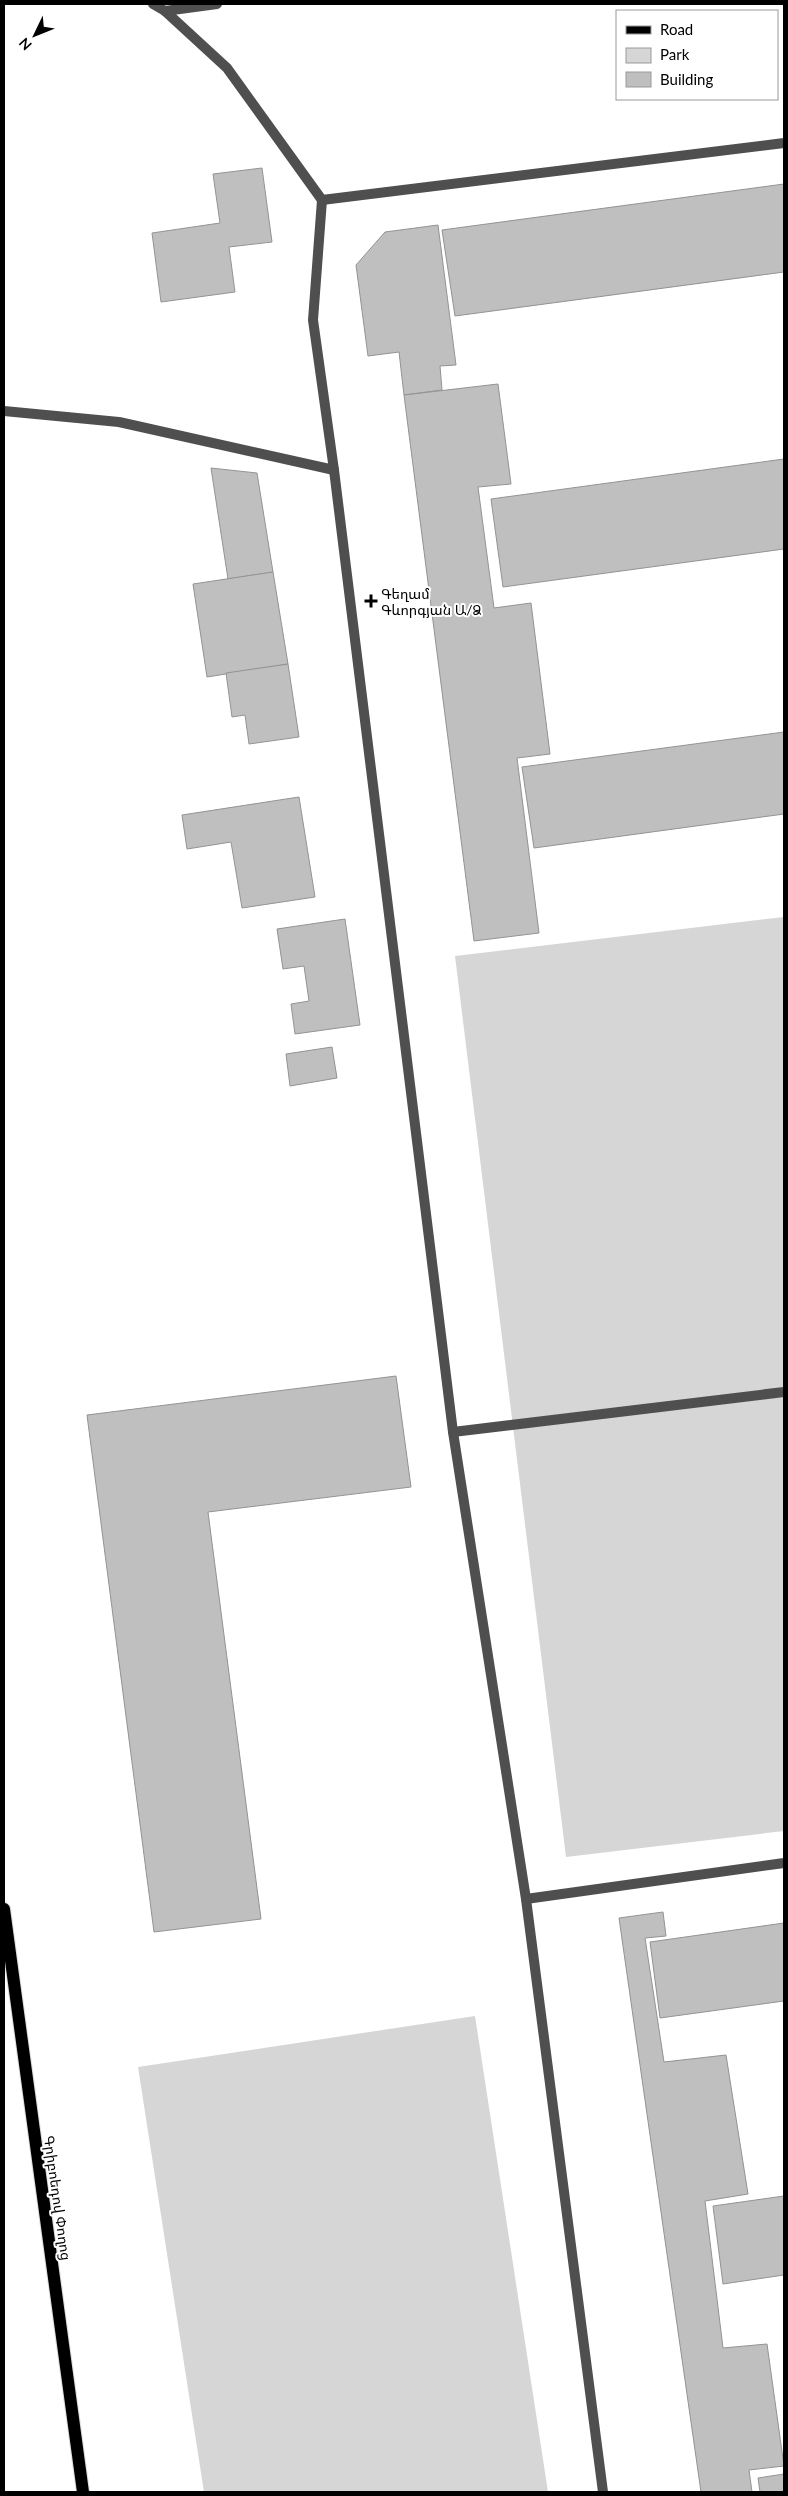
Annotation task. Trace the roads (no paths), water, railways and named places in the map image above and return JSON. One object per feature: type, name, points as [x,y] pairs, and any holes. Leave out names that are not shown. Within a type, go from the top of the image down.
[{"type":"main road","name":"Գրիբոեդով Փողոց","points":[[4,1909],[83,2492]]},
{"type":"street","points":[[153,4],[165,11],[227,68],[322,200],[313,320],[334,470],[453,1432],[526,1900],[603,2492]]},
{"type":"street","points":[[165,11],[217,4]]},
{"type":"street","points":[[322,200],[784,143]]},
{"type":"street","points":[[4,411],[119,422],[334,470]]},
{"type":"street","points":[[453,1432],[784,1392]]},
{"type":"street","points":[[526,1900],[784,1863]]},
{"type":"place","name":"Գեղամ Գևորգյան Ա/Ձ","points":[[371,601]]}]
